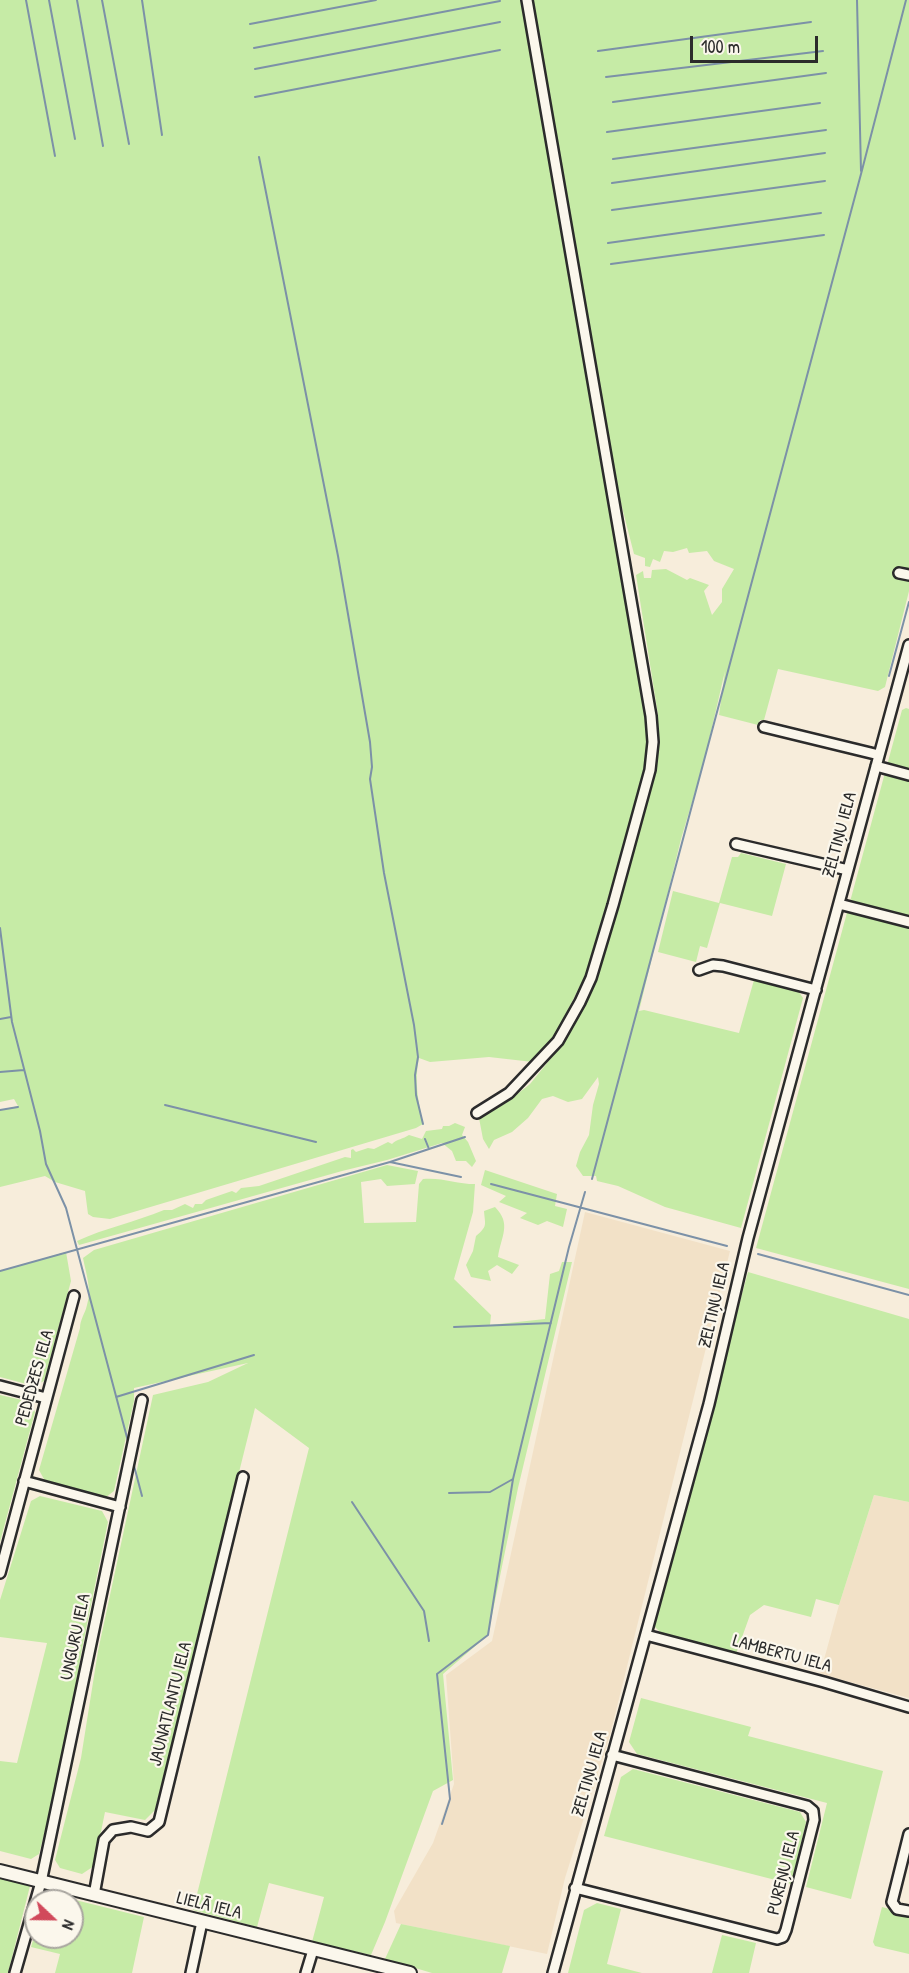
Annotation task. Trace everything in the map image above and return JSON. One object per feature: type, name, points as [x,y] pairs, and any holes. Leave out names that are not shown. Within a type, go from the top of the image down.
[{"type":"street","points":[[477,1113],[509,1093],[550,1050],[558,1041],[580,1002],[591,978],[613,905],[650,770],[653,748],[651,716],[527,0]]},
{"type":"street","name":"ZELTIŅU IELA","points":[[553,1973],[709,1404],[748,1238],[908,656],[909,645]]},
{"type":"street","points":[[764,727],[879,755]]},
{"type":"street","points":[[876,766],[909,775]]},
{"type":"street","points":[[736,844],[848,870]]},
{"type":"street","points":[[839,903],[909,922]]},
{"type":"street","points":[[699,970],[713,965],[723,966],[816,990]]},
{"type":"street","name":"PEDEDZES IELA","points":[[0,1573],[74,1296]]},
{"type":"street","points":[[0,1386],[46,1398]]},
{"type":"street","name":"UNGURU IELA","points":[[15,1973],[41,1882],[142,1400]]},
{"type":"street","name":"JAUNATLANTU IELA","points":[[94,1895],[104,1840],[113,1830],[131,1827],[148,1831],[159,1822],[243,1477]]},
{"type":"street","points":[[24,1481],[120,1507]]},
{"type":"street","name":"LAMBERTU IELA","points":[[645,1635],[909,1707]]},
{"type":"street","name":"PUREŅU IELA","points":[[575,1888],[777,1939],[783,1937],[786,1930],[814,1820],[813,1811],[807,1806],[612,1755]]},
{"type":"street","points":[[909,1834],[892,1902],[897,1908],[909,1911]]},
{"type":"street","name":"LIELĀ IELA","points":[[0,1871],[410,1973]]},
{"type":"street","points":[[191,1973],[202,1922]]},
{"type":"street","points":[[306,1973],[313,1950]]},
{"type":"shaded area","points":[[585,1212],[730,1251],[610,1735],[565,1878],[547,1954],[396,1923],[394,1911],[433,1843],[454,1784],[446,1675],[492,1641]]},
{"type":"shaded area","points":[[874,1495],[909,1502],[909,1698],[820,1674]]},
{"type":"green space","points":[[0,0],[909,0],[909,591],[885,687],[878,691],[778,669],[764,720],[760,720],[758,725],[719,715],[725,671],[704,762],[681,839],[639,1011],[644,1010],[739,1033],[754,980],[799,992],[803,998],[741,1228],[665,1207],[618,1186],[597,1181],[596,1176],[583,1176],[576,1166],[589,1135],[593,1105],[599,1084],[598,1077],[582,1099],[568,1102],[553,1096],[542,1099],[528,1118],[512,1132],[494,1140],[489,1149],[483,1139],[479,1118],[506,1103],[530,1084],[561,1046],[594,984],[656,768],[658,715],[636,575],[643,571],[644,578],[651,578],[652,570],[666,569],[687,580],[690,578],[709,585],[704,591],[712,615],[722,602],[722,589],[734,569],[714,561],[707,551],[689,553],[687,548],[673,552],[664,551],[660,562],[653,559],[650,567],[645,566],[645,558],[634,554],[601,425],[595,431],[646,715],[646,770],[585,976],[553,1039],[533,1062],[489,1057],[430,1062],[419,1058],[417,1083],[423,1124],[416,1128],[110,1219],[93,1217],[88,1214],[85,1191],[55,1182],[45,1176],[0,1187],[0,1110],[18,1106],[14,1099],[0,1102]]},
{"type":"green space","points":[[909,709],[909,1289],[756,1248],[902,710]]},
{"type":"green space","points":[[741,853],[786,864],[772,916],[720,903],[707,948],[700,946],[696,962],[658,952],[673,891],[719,903],[732,857],[738,857]]},
{"type":"green space","points":[[455,1123],[465,1127],[462,1135],[468,1142],[476,1161],[472,1167],[466,1161],[456,1161],[452,1151],[442,1143],[79,1245],[77,1241],[164,1210],[172,1210],[185,1204],[193,1208],[195,1204],[202,1204],[206,1200],[232,1191],[236,1193],[241,1188],[259,1186],[345,1157],[351,1158],[353,1149],[356,1152],[368,1148],[374,1149],[388,1142],[392,1144],[409,1135],[422,1139],[426,1131],[442,1129],[443,1126]]},
{"type":"green space","points":[[387,1165],[418,1171],[415,1184],[387,1186],[381,1179],[361,1182],[364,1223],[416,1222],[419,1184],[423,1179],[475,1184],[473,1212],[454,1279],[491,1315],[490,1325],[545,1319],[550,1274],[559,1271],[562,1262],[572,1262],[518,1488],[488,1635],[443,1674],[453,1780],[433,1791],[371,1955],[312,1942],[324,1897],[269,1883],[257,1927],[193,1910],[309,1448],[255,1408],[155,1810],[145,1820],[105,1812],[94,1866],[82,1874],[60,1868],[55,1860],[81,1758],[98,1651],[153,1395],[208,1382],[248,1363],[134,1388],[134,1401],[114,1491],[106,1497],[45,1481],[39,1470],[88,1299],[88,1282],[83,1258],[94,1250]]},
{"type":"green space","points":[[485,1170],[557,1194],[555,1206],[567,1209],[563,1227],[547,1221],[538,1225],[520,1218],[527,1213],[499,1202],[506,1196],[481,1185]]},
{"type":"green space","points":[[495,1207],[504,1225],[498,1257],[519,1265],[512,1274],[497,1265],[488,1271],[491,1281],[471,1277],[466,1265],[473,1251],[476,1236],[485,1225],[484,1211]]},
{"type":"green space","points":[[66,1252],[71,1281],[44,1381],[34,1386],[0,1377],[0,1271]]},
{"type":"green space","points":[[748,1272],[909,1319],[909,1502],[874,1495],[839,1605],[816,1599],[811,1617],[764,1605],[750,1615],[736,1654],[662,1634],[655,1627],[654,1616]]},
{"type":"green space","points":[[0,1395],[31,1402],[35,1412],[0,1542]]},
{"type":"green space","points":[[40,1496],[102,1511],[108,1522],[82,1649],[63,1760],[39,1854],[31,1859],[0,1851],[0,1761],[17,1763],[47,1643],[0,1637],[0,1600],[31,1501]]},
{"type":"green space","points":[[641,1698],[751,1727],[748,1736],[883,1771],[851,1899],[806,1887],[827,1803],[637,1754],[629,1742]]},
{"type":"green space","points":[[633,1769],[800,1812],[806,1822],[791,1884],[604,1836],[621,1777]]},
{"type":"green space","points":[[0,1878],[30,1886],[29,1889],[24,1889],[24,1910],[8,1973],[0,1973]]},
{"type":"green space","points":[[84,1902],[144,1917],[132,1973],[55,1973],[60,1954],[39,1949],[84,1949]]},
{"type":"green space","points":[[597,1903],[621,1909],[607,1964],[642,1973],[568,1973],[584,1910]]},
{"type":"green space","points":[[882,1907],[909,1914],[909,1954],[875,1946],[873,1942]]},
{"type":"green space","points":[[401,1924],[510,1946],[502,1973],[432,1973],[385,1959]]},
{"type":"green space","points":[[722,1935],[756,1943],[749,1973],[712,1973]]},
{"type":"waterway","points":[[26,0],[55,156]]},
{"type":"waterway","points":[[49,0],[75,139]]},
{"type":"waterway","points":[[77,0],[103,146]]},
{"type":"waterway","points":[[102,0],[129,144]]},
{"type":"waterway","points":[[142,0],[162,135]]},
{"type":"waterway","points":[[250,24],[376,0]]},
{"type":"waterway","points":[[857,0],[861,171]]},
{"type":"waterway","points":[[592,1179],[906,0]]},
{"type":"waterway","points":[[254,48],[500,1]]},
{"type":"waterway","points":[[255,69],[500,22]]},
{"type":"waterway","points":[[598,51],[811,22]]},
{"type":"waterway","points":[[255,97],[500,50]]},
{"type":"waterway","points":[[606,77],[823,51]]},
{"type":"waterway","points":[[613,102],[826,73]]},
{"type":"waterway","points":[[607,132],[820,103]]},
{"type":"waterway","points":[[613,159],[826,130]]},
{"type":"waterway","points":[[612,183],[825,153]]},
{"type":"waterway","points":[[259,157],[338,556],[370,742],[372,767],[370,779],[384,873],[414,1025],[418,1057],[415,1075],[416,1095],[423,1124]]},
{"type":"waterway","points":[[612,210],[825,181]]},
{"type":"waterway","points":[[608,243],[821,213]]},
{"type":"waterway","points":[[611,264],[824,235]]},
{"type":"waterway","points":[[889,676],[909,602]]},
{"type":"waterway","points":[[0,928],[12,1022],[40,1131],[46,1164],[66,1208],[129,1445]]},
{"type":"waterway","points":[[0,1019],[11,1017]]},
{"type":"waterway","points":[[0,1072],[24,1070]]},
{"type":"waterway","points":[[165,1105],[316,1142]]},
{"type":"waterway","points":[[0,1110],[18,1107]]},
{"type":"waterway","points":[[390,1162],[465,1137]]},
{"type":"waterway","points":[[425,1139],[429,1149]]},
{"type":"waterway","points":[[0,1271],[390,1162],[461,1177]]},
{"type":"waterway","points":[[491,1184],[727,1246]]},
{"type":"waterway","points":[[442,1824],[450,1799],[437,1674],[488,1635],[513,1479],[569,1247],[585,1192]]},
{"type":"waterway","points":[[758,1254],[909,1295]]},
{"type":"waterway","points":[[454,1327],[551,1323]]},
{"type":"waterway","points":[[116,1397],[254,1355]]},
{"type":"waterway","points":[[133,1462],[142,1496]]},
{"type":"waterway","points":[[449,1493],[490,1492],[513,1479]]},
{"type":"waterway","points":[[352,1502],[424,1611],[429,1641]]}]
